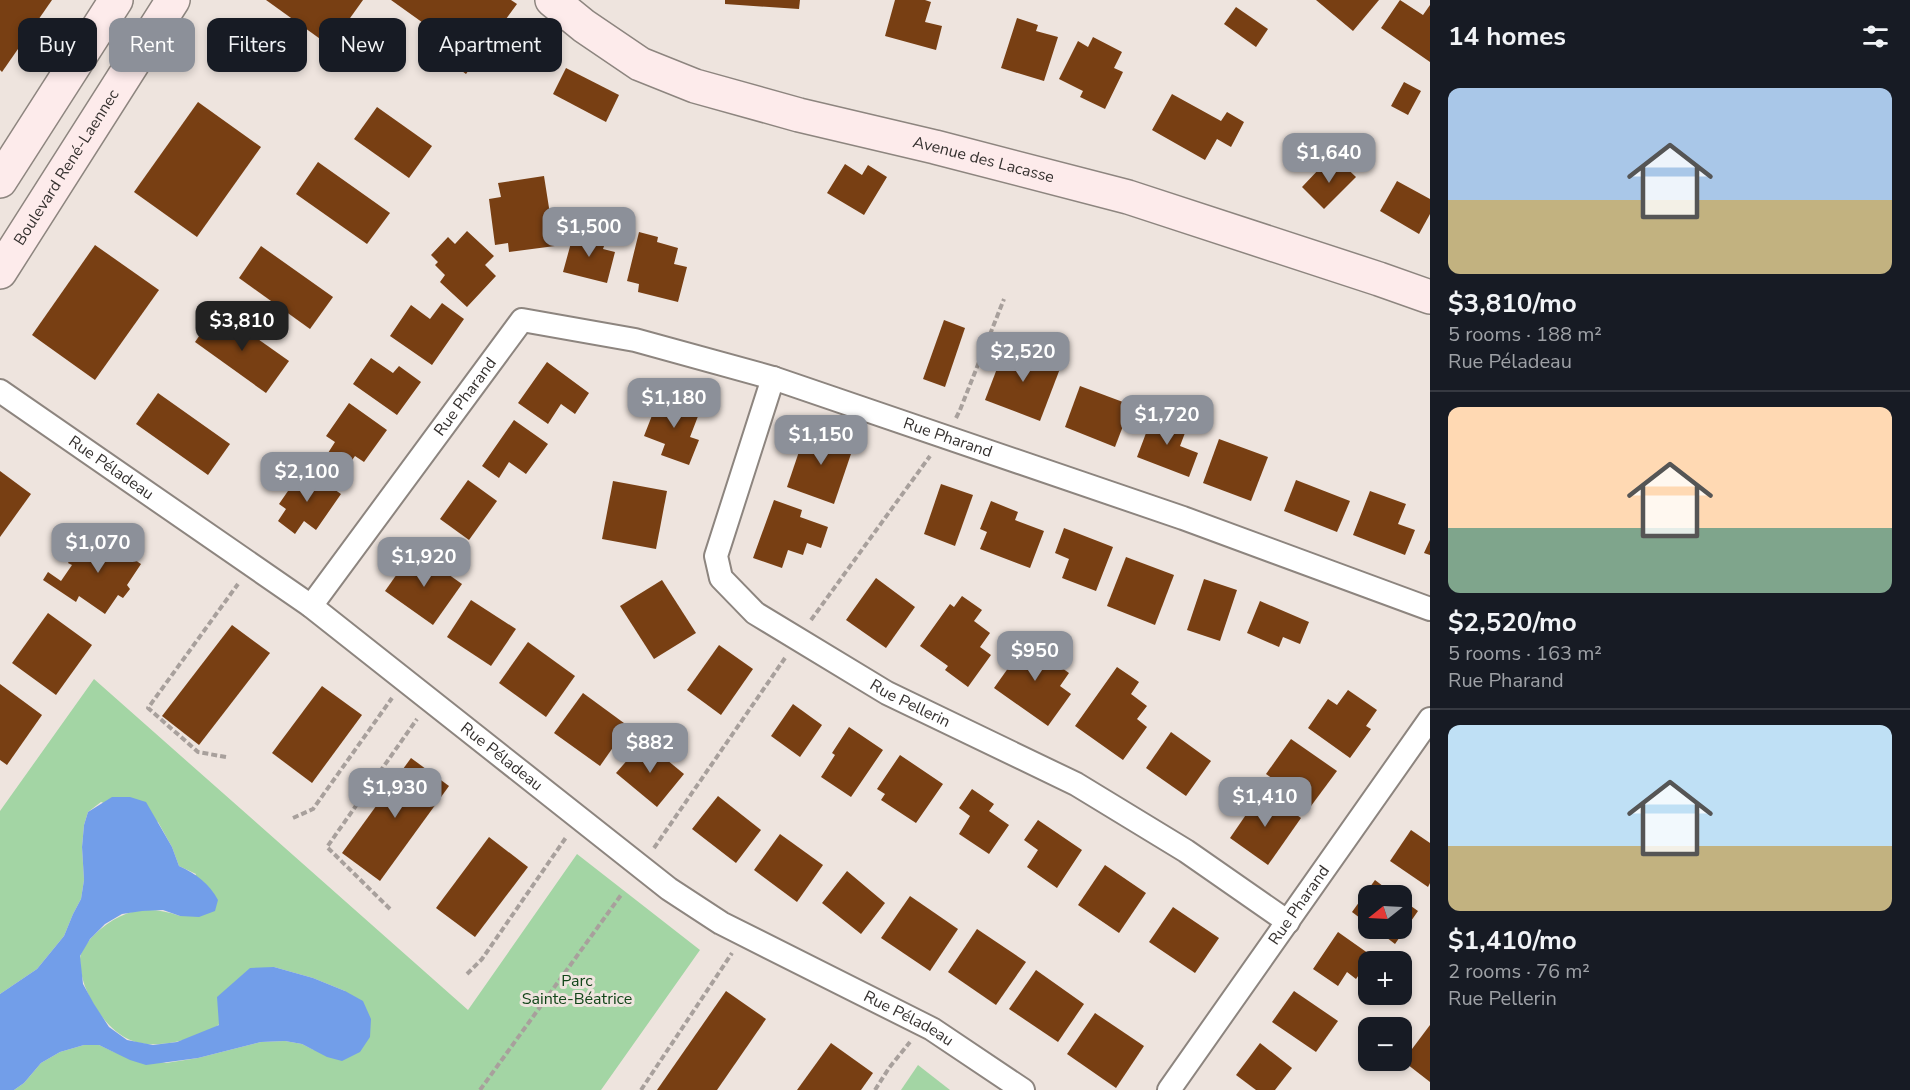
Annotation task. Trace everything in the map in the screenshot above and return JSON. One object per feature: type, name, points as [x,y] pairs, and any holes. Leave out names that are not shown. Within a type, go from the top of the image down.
[{"type":"street","points":[[0,181],[116,0]]},
{"type":"street","name":"Boulevard René-Laennec","points":[[0,272],[173,0]]},
{"type":"street","name":"Avenue des Lacasse","points":[[552,0],[584,26],[640,64],[695,86],[799,115],[947,150],[1128,197],[1430,297]]},
{"type":"street","name":"Rue Pharand","points":[[310,606],[522,320],[635,340],[773,378],[1183,518],[1430,609]]},
{"type":"street","name":"Rue Pellerin","points":[[773,378],[716,556],[721,578],[755,613],[887,693],[1076,784],[1186,851],[1288,922]]},
{"type":"street","name":"Rue Péladeau","points":[[0,390],[310,606],[669,889],[744,935],[923,1025],[1023,1090]]},
{"type":"street","name":"Rue Pharand","points":[[1169,1090],[1430,719]]},
{"type":"path","points":[[654,848],[798,639],[944,436],[960,410],[1004,299]]},
{"type":"path","points":[[226,757],[198,752],[148,708],[252,566]]},
{"type":"path","points":[[293,818],[313,809],[404,680]]},
{"type":"path","points":[[390,909],[327,847],[430,700]]},
{"type":"path","points":[[467,974],[482,959],[579,818]]},
{"type":"path","points":[[480,1090],[621,895]]},
{"type":"path","points":[[641,1090],[744,935]]},
{"type":"path","points":[[875,1090],[889,1068],[923,1025]]},
{"type":"green space","name":"Parc Sainte-Béatrice","points":[[94,679],[468,1010],[577,854],[700,950],[601,1090],[14,1090],[24,1083],[41,1063],[60,1052],[84,1045],[99,1045],[114,1052],[166,1063],[198,1058],[261,1042],[285,1041],[302,1044],[314,1050],[345,991],[313,978],[274,967],[220,1024],[197,1036],[185,1040],[148,1044],[136,1042],[117,1032],[100,1014],[87,992],[80,966],[80,956],[83,950],[91,938],[103,927],[123,915],[155,910],[180,916],[196,874],[179,866],[172,847],[158,822],[101,802],[88,812],[84,825],[82,847],[84,880],[81,899],[64,936],[37,969],[0,994],[0,811]]},
{"type":"green space","points":[[918,1065],[950,1090],[901,1090]]},
{"type":"water","points":[[112,797],[130,797],[146,802],[172,847],[179,866],[201,880],[218,900],[215,911],[199,917],[180,916],[163,910],[122,914],[105,924],[90,939],[80,956],[83,984],[109,1027],[127,1040],[153,1045],[177,1042],[219,1025],[217,997],[250,968],[274,967],[313,978],[363,1001],[371,1019],[370,1037],[360,1052],[342,1061],[327,1057],[302,1044],[285,1041],[261,1042],[198,1058],[146,1065],[99,1045],[84,1045],[60,1052],[41,1063],[24,1083],[14,1090],[0,1090],[0,994],[37,969],[64,936],[81,899],[84,880],[82,847],[88,812]]},
{"type":"building","points":[[0,0],[52,0],[40,18],[18,18],[18,49],[2,72],[0,70]]},
{"type":"building","points":[[266,0],[363,0],[350,18],[319,18],[319,38],[307,29],[307,18],[291,18]]},
{"type":"building","points":[[391,0],[511,0],[517,4],[507,18],[418,19]]},
{"type":"building","points":[[725,0],[800,0],[799,9],[725,4]]},
{"type":"building","points":[[895,0],[931,2],[925,22],[942,26],[936,50],[885,36]]},
{"type":"building","points":[[1316,0],[1379,0],[1353,31]]},
{"type":"building","points":[[1400,0],[1423,15],[1430,5],[1430,62],[1381,28]]},
{"type":"building","points":[[1236,7],[1268,29],[1256,47],[1224,24]]},
{"type":"building","points":[[1017,18],[1038,25],[1036,31],[1058,37],[1044,81],[1001,68]]},
{"type":"building","points":[[1093,37],[1122,52],[1114,68],[1123,72],[1105,109],[1080,97],[1083,91],[1059,79],[1078,41],[1088,47]]},
{"type":"building","points":[[566,68],[619,95],[606,122],[553,94]]},
{"type":"building","points":[[1404,82],[1421,91],[1408,115],[1391,106]]},
{"type":"building","points":[[1172,94],[1221,121],[1227,112],[1244,122],[1231,147],[1217,139],[1205,160],[1152,130]]},
{"type":"building","points":[[198,102],[261,147],[197,237],[134,192]]},
{"type":"building","points":[[377,107],[432,146],[409,178],[354,139]]},
{"type":"building","points":[[1339,161],[1356,177],[1324,209],[1302,187],[1321,167],[1327,173]]},
{"type":"building","points":[[318,162],[390,213],[367,244],[296,194]]},
{"type":"building","points":[[845,164],[862,175],[868,165],[887,177],[864,215],[827,193]]},
{"type":"building","points":[[544,176],[555,246],[509,252],[508,243],[495,245],[489,199],[501,197],[498,183]]},
{"type":"building","points":[[1397,181],[1430,199],[1430,214],[1419,234],[1380,211]]},
{"type":"building","points":[[467,231],[494,256],[485,265],[496,276],[467,307],[440,282],[445,275],[435,265],[438,262],[431,255],[448,237],[455,244]]},
{"type":"building","points":[[574,232],[606,240],[603,249],[615,252],[607,283],[563,272]]},
{"type":"building","points":[[639,232],[658,237],[657,242],[678,248],[674,264],[687,267],[678,302],[638,292],[639,284],[627,281]]},
{"type":"building","points":[[95,245],[159,290],[95,380],[32,335]]},
{"type":"building","points":[[261,246],[333,297],[310,329],[239,278]]},
{"type":"building","points":[[442,303],[464,319],[432,365],[390,336],[411,305],[430,319]]},
{"type":"building","points":[[217,310],[289,361],[266,393],[195,342]]},
{"type":"building","points":[[944,320],[965,328],[945,387],[923,379]]},
{"type":"building","points":[[1006,345],[1061,366],[1040,421],[985,400]]},
{"type":"building","points":[[371,358],[393,373],[399,366],[421,382],[397,415],[353,384]]},
{"type":"building","points":[[547,362],[589,393],[575,414],[561,404],[548,424],[518,403]]},
{"type":"building","points":[[1080,386],[1131,405],[1115,447],[1065,427]]},
{"type":"building","points":[[158,393],[230,444],[208,475],[136,424]]},
{"type":"building","points":[[660,395],[700,411],[690,437],[699,440],[689,465],[661,455],[665,444],[644,436]]},
{"type":"building","points":[[349,403],[387,430],[364,462],[355,456],[347,467],[328,453],[335,442],[326,436]]},
{"type":"building","points":[[1154,412],[1188,425],[1180,446],[1198,453],[1189,477],[1137,457]]},
{"type":"building","points":[[514,420],[548,444],[526,474],[509,462],[499,478],[482,466]]},
{"type":"building","points":[[807,428],[854,445],[834,504],[787,487]]},
{"type":"building","points":[[1219,439],[1268,457],[1251,501],[1203,483]]},
{"type":"building","points":[[0,471],[31,494],[0,537]]},
{"type":"building","points":[[311,473],[341,494],[316,530],[304,521],[295,534],[278,521],[286,509],[279,504],[297,478],[305,483]]},
{"type":"building","points":[[468,480],[497,501],[469,540],[440,519]]},
{"type":"building","points":[[1296,480],[1350,501],[1337,532],[1284,511]]},
{"type":"building","points":[[613,481],[667,491],[656,549],[602,539]]},
{"type":"building","points":[[941,484],[973,495],[955,546],[924,534]]},
{"type":"building","points":[[1370,491],[1406,504],[1398,524],[1415,530],[1405,555],[1353,535]]},
{"type":"building","points":[[774,500],[802,510],[800,517],[828,527],[821,548],[807,543],[803,555],[788,550],[782,568],[753,558]]},
{"type":"building","points":[[991,501],[1018,512],[1015,520],[1044,531],[1030,568],[980,549],[987,532],[980,529]]},
{"type":"building","points":[[1064,528],[1113,547],[1096,591],[1062,578],[1069,559],[1055,553]]},
{"type":"building","points":[[94,535],[105,541],[107,539],[112,543],[114,541],[131,553],[129,556],[141,564],[127,585],[130,589],[123,598],[118,595],[105,614],[79,596],[76,602],[43,580],[48,572],[61,581],[72,565],[68,563],[74,553],[80,557]]},
{"type":"building","points":[[1430,540],[1430,555],[1424,553]]},
{"type":"building","points":[[414,550],[462,584],[433,625],[385,591]]},
{"type":"building","points":[[1126,557],[1174,575],[1155,625],[1107,606]]},
{"type":"building","points":[[876,578],[915,607],[886,648],[846,620]]},
{"type":"building","points":[[1204,579],[1237,590],[1220,641],[1187,630]]},
{"type":"building","points":[[662,580],[696,633],[654,659],[620,606]]},
{"type":"building","points":[[962,596],[982,610],[974,621],[990,633],[980,647],[991,655],[968,687],[945,670],[948,666],[920,646],[950,604],[954,607]]},
{"type":"building","points":[[471,600],[516,629],[491,666],[447,637]]},
{"type":"building","points":[[1260,601],[1309,622],[1300,644],[1283,637],[1279,647],[1247,633]]},
{"type":"building","points":[[48,613],[92,645],[56,695],[12,663]]},
{"type":"building","points":[[232,625],[270,653],[199,745],[162,716]]},
{"type":"building","points":[[1033,633],[1051,647],[1045,656],[1069,673],[1060,686],[1071,694],[1048,726],[994,688]]},
{"type":"building","points":[[528,642],[575,676],[546,717],[499,683]]},
{"type":"building","points":[[719,645],[753,669],[721,715],[687,690]]},
{"type":"building","points":[[1117,667],[1139,682],[1131,694],[1147,706],[1137,719],[1147,727],[1123,760],[1075,726]]},
{"type":"building","points":[[0,684],[42,715],[7,765],[0,760]]},
{"type":"building","points":[[322,686],[362,715],[312,783],[272,753]]},
{"type":"building","points":[[1348,690],[1377,710],[1366,726],[1371,729],[1350,758],[1308,728],[1328,699],[1337,705]]},
{"type":"building","points":[[583,693],[628,726],[600,766],[554,733]]},
{"type":"building","points":[[793,704],[822,725],[800,757],[771,736]]},
{"type":"building","points":[[849,727],[883,750],[851,797],[821,777],[835,755],[832,753]]},
{"type":"building","points":[[1171,732],[1211,761],[1186,796],[1146,768]]},
{"type":"building","points":[[1291,739],[1337,771],[1311,806],[1266,774]]},
{"type":"building","points":[[644,741],[684,774],[657,807],[616,773]]},
{"type":"building","points":[[900,755],[943,784],[916,823],[881,800],[885,794],[877,789]]},
{"type":"building","points":[[411,758],[449,786],[380,881],[342,853]]},
{"type":"building","points":[[972,789],[994,804],[989,811],[1009,825],[989,854],[959,834],[970,816],[959,808]]},
{"type":"building","points":[[1263,790],[1301,818],[1268,865],[1230,838]]},
{"type":"building","points":[[718,796],[761,830],[736,863],[692,829]]},
{"type":"building","points":[[1038,820],[1082,850],[1057,888],[1027,867],[1038,850],[1024,840]]},
{"type":"building","points":[[1411,830],[1430,843],[1430,883],[1428,887],[1390,861]]},
{"type":"building","points":[[780,834],[823,865],[797,902],[754,870]]},
{"type":"building","points":[[489,837],[528,867],[475,937],[436,908]]},
{"type":"building","points":[[1105,865],[1146,893],[1119,933],[1078,905]]},
{"type":"building","points":[[847,871],[885,903],[861,934],[822,903]]},
{"type":"building","points":[[1375,880],[1382,885],[1371,885]]},
{"type":"building","points":[[910,896],[958,929],[930,971],[881,938]]},
{"type":"building","points":[[1358,904],[1358,916],[1352,912]]},
{"type":"building","points":[[1173,907],[1219,938],[1195,973],[1149,942]]},
{"type":"building","points":[[1412,907],[1418,911],[1412,920]]},
{"type":"building","points":[[977,929],[1026,962],[996,1005],[948,972]]},
{"type":"building","points":[[1338,932],[1365,951],[1358,951],[1356,979],[1347,972],[1338,986],[1313,969]]},
{"type":"building","points":[[1388,939],[1398,939],[1395,944]]},
{"type":"building","points":[[1036,970],[1084,1004],[1058,1042],[1009,1009]]},
{"type":"building","points":[[726,991],[766,1019],[717,1090],[657,1090]]},
{"type":"building","points":[[1294,991],[1338,1021],[1316,1052],[1272,1022]]},
{"type":"building","points":[[1095,1013],[1144,1046],[1116,1088],[1067,1054]]},
{"type":"building","points":[[1430,1025],[1430,1082],[1412,1068],[1412,1049]]},
{"type":"building","points":[[831,1043],[873,1073],[861,1090],[797,1090]]},
{"type":"building","points":[[1260,1043],[1292,1068],[1275,1090],[1256,1090],[1236,1075]]}]
